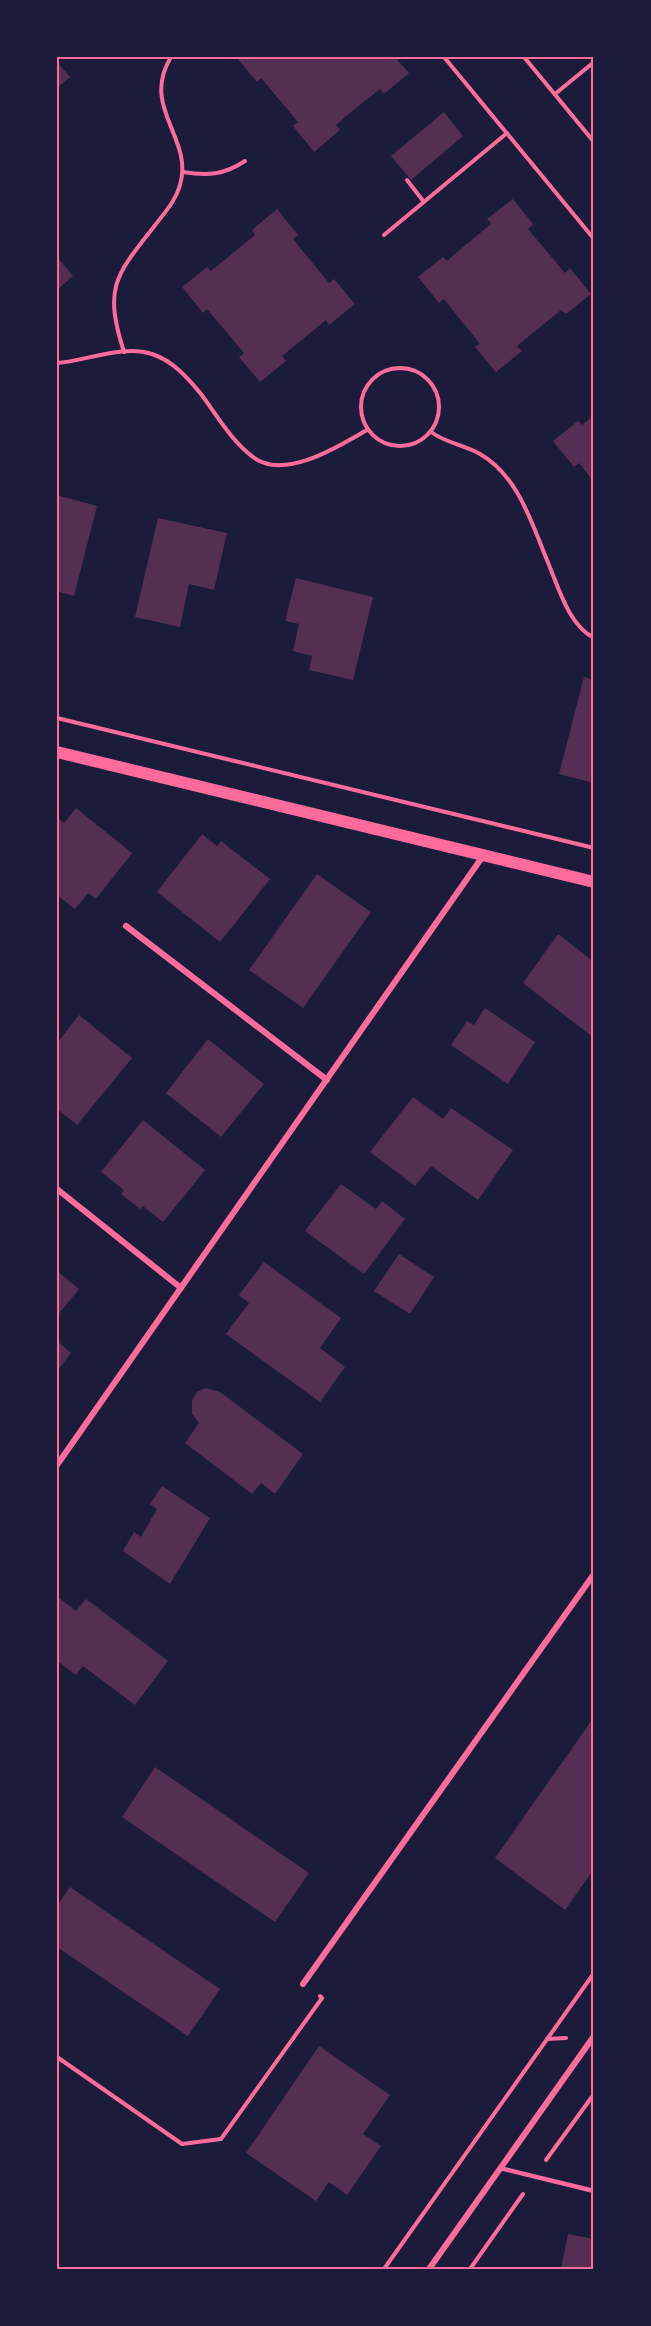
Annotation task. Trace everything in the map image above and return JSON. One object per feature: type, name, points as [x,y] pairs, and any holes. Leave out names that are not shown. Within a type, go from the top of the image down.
[{"type":"main road","points":[[57,752],[594,882]]},
{"type":"street","points":[[57,1465],[483,856]]},
{"type":"street","points":[[126,926],[327,1080]]},
{"type":"street","points":[[57,1189],[181,1288]]},
{"type":"street","points":[[303,1984],[594,1574]]},
{"type":"street","points":[[429,2269],[594,2036]]},
{"type":"lane","points":[[500,2168],[594,2191]]},
{"type":"path","points":[[124,352],[113,309],[115,285],[130,258],[176,197],[183,172],[179,150],[160,95],[163,73],[171,57]]},
{"type":"path","points":[[444,57],[594,238]]},
{"type":"path","points":[[524,57],[594,142]]},
{"type":"path","points":[[555,94],[594,62]]},
{"type":"path","points":[[384,235],[507,133]]},
{"type":"path","points":[[183,172],[217,174],[227,171],[244,160]]},
{"type":"path","points":[[407,180],[424,202]]},
{"type":"path","points":[[57,363],[124,352],[152,354],[178,369],[243,448],[253,457],[268,464],[303,460],[367,429]]},
{"type":"path","points":[[392,368],[405,368],[418,372],[435,390],[440,402],[439,413],[431,432],[414,444],[393,446],[374,437],[362,418],[363,392],[380,373],[392,368]]},
{"type":"path","points":[[431,432],[442,439],[479,453],[505,475],[525,509],[569,609],[578,625],[594,638]]},
{"type":"path","points":[[57,718],[594,848]]},
{"type":"path","points":[[384,2269],[594,1972]]},
{"type":"path","points":[[57,2057],[182,2144],[221,2139],[322,1998],[303,1984]]},
{"type":"building","points":[[236,57],[395,57],[409,73],[384,94],[380,89],[351,112],[336,125],[340,130],[314,152],[293,126],[298,122],[261,78],[257,82]]},
{"type":"building","points":[[57,62],[70,77],[57,88]]},
{"type":"building","points":[[444,112],[463,136],[411,180],[391,156]]},
{"type":"building","points":[[513,199],[533,224],[528,229],[565,273],[570,268],[591,294],[566,314],[561,310],[517,346],[522,351],[496,372],[475,347],[480,344],[444,299],[439,303],[418,277],[443,257],[447,261],[491,224],[487,219]]},
{"type":"building","points":[[277,209],[298,235],[293,239],[329,283],[334,279],[355,304],[329,325],[326,320],[282,356],[286,361],[260,382],[239,357],[244,353],[207,309],[203,313],[182,287],[207,267],[211,271],[255,235],[252,230]]},
{"type":"building","points":[[57,257],[73,276],[57,290]]},
{"type":"building","points":[[594,415],[594,482],[579,463],[574,467],[553,441],[578,421],[582,425]]},
{"type":"building","points":[[57,495],[97,506],[74,596],[57,591]]},
{"type":"building","points":[[158,518],[227,533],[214,590],[189,584],[180,627],[135,617]]},
{"type":"building","points":[[296,578],[373,597],[353,680],[309,670],[312,656],[293,651],[299,624],[285,621]]},
{"type":"building","points":[[584,677],[594,680],[594,783],[559,774]]},
{"type":"building","points":[[76,808],[132,853],[96,899],[88,893],[75,909],[57,895],[57,817],[64,823]]},
{"type":"building","points":[[202,834],[217,846],[221,841],[270,879],[220,942],[157,892]]},
{"type":"building","points":[[317,874],[371,912],[303,1008],[249,970]]},
{"type":"building","points":[[558,934],[594,962],[594,1038],[523,983]]},
{"type":"building","points":[[485,1008],[535,1042],[508,1084],[451,1045],[467,1021],[474,1025]]},
{"type":"building","points":[[79,1015],[132,1058],[77,1125],[57,1109],[57,1043]]},
{"type":"building","points":[[208,1039],[264,1084],[221,1137],[166,1093]]},
{"type":"building","points":[[413,1097],[443,1119],[451,1108],[513,1150],[478,1200],[431,1166],[415,1186],[370,1152]]},
{"type":"building","points":[[143,1120],[205,1170],[163,1222],[143,1206],[140,1209],[121,1194],[124,1190],[101,1172]]},
{"type":"building","points":[[341,1184],[376,1209],[382,1201],[405,1219],[364,1274],[305,1231]]},
{"type":"building","points":[[399,1254],[434,1277],[410,1314],[374,1291]]},
{"type":"building","points":[[264,1262],[341,1318],[320,1348],[345,1367],[320,1402],[226,1334],[249,1303],[239,1295]]},
{"type":"building","points":[[57,1271],[79,1289],[57,1316]]},
{"type":"building","points":[[57,1341],[71,1353],[57,1371]]},
{"type":"building","points":[[206,1388],[220,1392],[303,1454],[275,1494],[261,1483],[252,1494],[185,1443],[199,1423],[192,1414],[192,1400],[197,1392]]},
{"type":"building","points":[[162,1486],[210,1518],[170,1584],[123,1551],[134,1532],[141,1537],[157,1509],[150,1504]]},
{"type":"building","points":[[57,1596],[76,1611],[86,1599],[168,1661],[135,1705],[83,1666],[76,1675],[57,1661]]},
{"type":"building","points":[[594,1717],[594,1869],[565,1910],[495,1858]]},
{"type":"building","points":[[155,1767],[309,1873],[275,1922],[122,1817]]},
{"type":"building","points":[[70,1887],[220,1989],[188,2036],[57,1947],[57,1906]]},
{"type":"building","points":[[319,2046],[390,2095],[363,2134],[381,2146],[347,2195],[329,2182],[316,2201],[246,2153]]},
{"type":"building","points":[[568,2234],[594,2239],[594,2269],[561,2269]]}]
